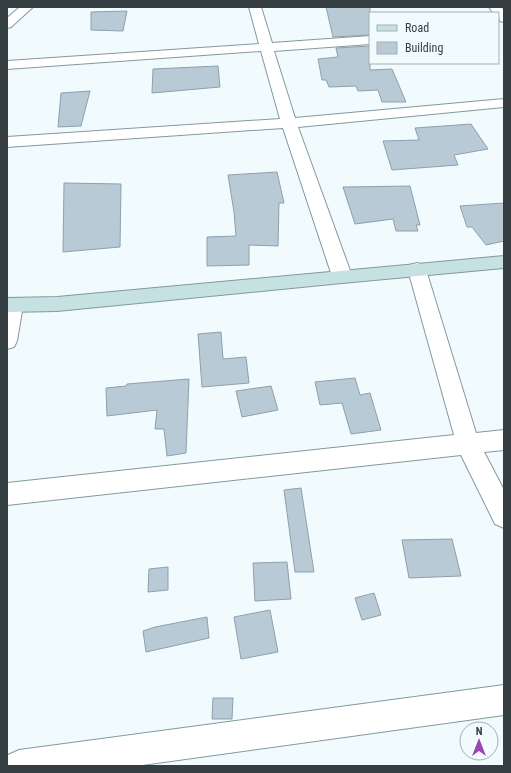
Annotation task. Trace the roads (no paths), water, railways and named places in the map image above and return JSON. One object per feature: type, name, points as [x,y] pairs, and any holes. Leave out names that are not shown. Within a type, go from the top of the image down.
[{"type":"street","points":[[7,24],[27,7]]},
{"type":"street","points":[[255,7],[289,123],[342,276]]},
{"type":"street","points":[[495,7],[504,18]]},
{"type":"street","points":[[7,65],[369,40]]},
{"type":"street","points":[[7,142],[289,123],[504,103]]},
{"type":"street","points":[[7,341],[10,305],[57,304],[342,276],[504,262]]},
{"type":"street","points":[[417,270],[468,444],[504,516]]},
{"type":"street","points":[[7,494],[504,440]]},
{"type":"street","points":[[19,766],[504,700]]}]
